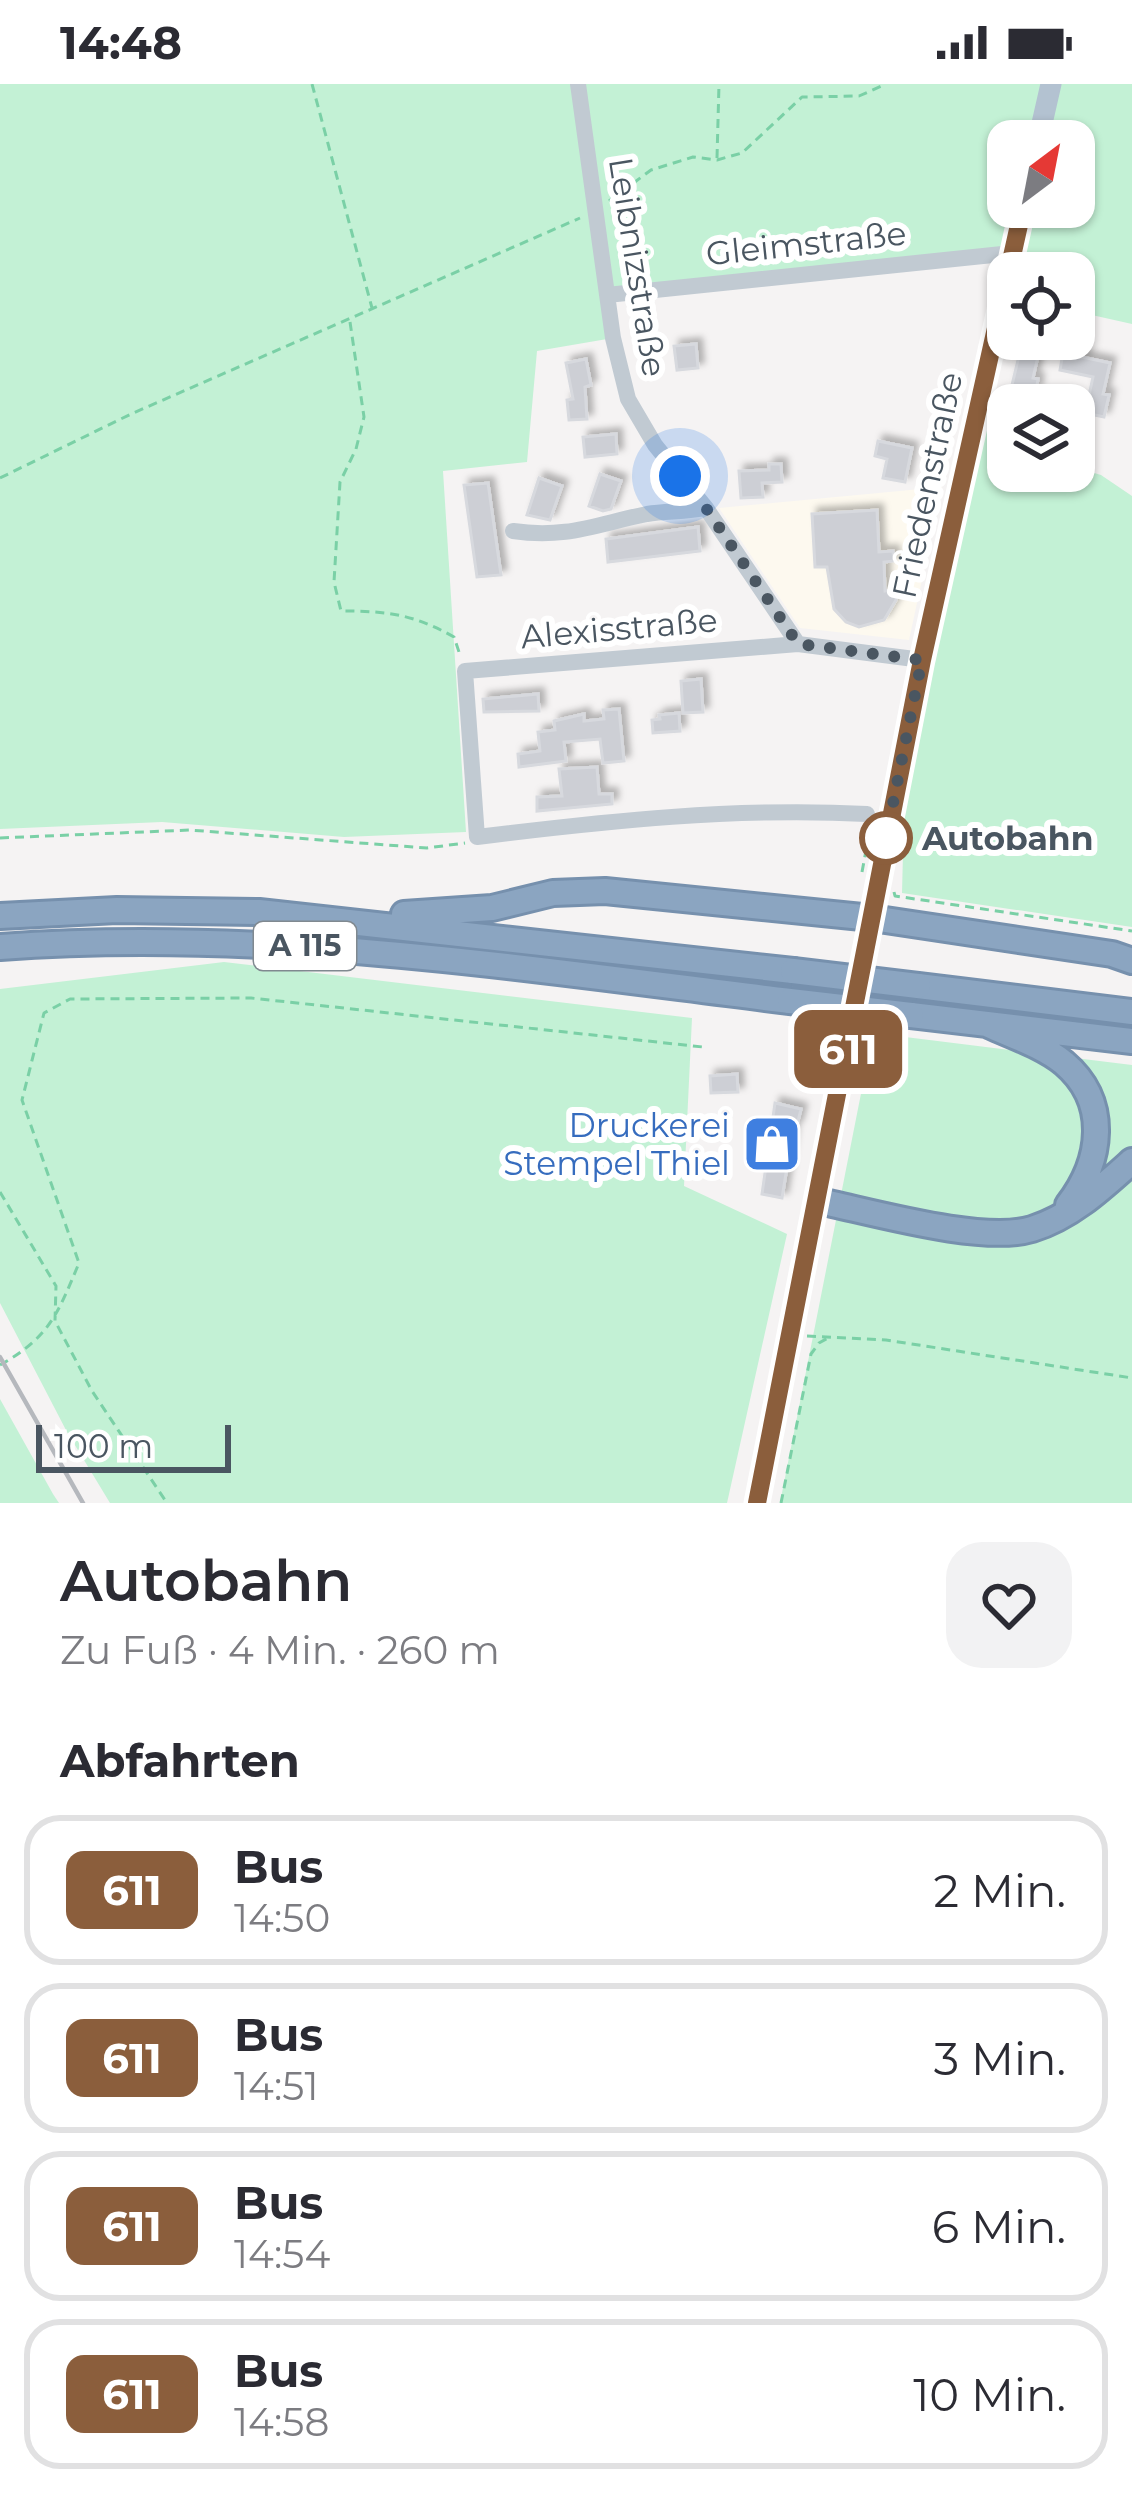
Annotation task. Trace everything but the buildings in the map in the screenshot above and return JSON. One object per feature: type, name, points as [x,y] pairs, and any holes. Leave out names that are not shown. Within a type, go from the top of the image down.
[{"type":"highway","points":[[346,918],[492,908],[553,893],[605,891],[872,918],[1112,954],[1132,961]]},
{"type":"highway","name":"A 115","points":[[0,916],[185,910],[346,918],[1132,1012]]},
{"type":"highway","name":"A 115","points":[[0,947],[119,940],[256,942],[404,955],[1132,1041]]},
{"type":"highway","points":[[989,1025],[1066,1065],[1093,1104],[1097,1135],[1091,1166],[1059,1216]]},
{"type":"highway","points":[[819,1201],[989,1233],[1027,1231],[1085,1202],[1132,1161]]},
{"type":"main road","points":[[1043,120],[1052,84]]},
{"type":"main road","name":"Friedenstraße","points":[[757,1503],[922,660],[988,360]]},
{"type":"street","name":"Leibnizstraße","points":[[578,84],[607,295],[628,399],[655,445],[706,508],[798,644]]},
{"type":"street","name":"Gleimstraße","points":[[607,295],[987,256]]},
{"type":"street","points":[[513,531],[586,531],[652,513],[706,508]]},
{"type":"street","name":"Alexisstraße","points":[[464,671],[798,644],[922,660]]},
{"type":"street","points":[[464,671],[477,837],[633,818],[807,811],[867,814]]},
{"type":"path","points":[[312,84],[373,308]]},
{"type":"path","points":[[717,160],[719,84]]},
{"type":"path","points":[[0,478],[131,414],[598,210],[651,170],[693,157],[717,160],[742,153],[802,97],[859,96],[886,84]]},
{"type":"path","points":[[350,320],[364,417],[340,482],[334,582],[341,611],[392,611],[430,623],[454,638],[464,671]]},
{"type":"path","points":[[0,838],[189,830],[427,848],[463,844],[477,837]]},
{"type":"path","points":[[893,884],[895,896],[1132,931]]},
{"type":"path","points":[[0,1364],[55,1321],[79,1263],[22,1100],[44,1013],[70,999],[250,998],[704,1047]]},
{"type":"path","points":[[0,1192],[56,1286],[55,1321],[92,1391],[166,1503]]},
{"type":"path","points":[[816,1337],[886,1340],[1132,1378]]},
{"type":"path","points":[[781,1503],[811,1354],[819,1342],[830,1337]]},
{"type":"shaded area","points":[[942,487],[909,640],[800,628],[719,508]]},
{"type":"green space","points":[[0,84],[1132,84],[1132,324],[1095,316],[1095,252],[987,252],[607,295],[613,338],[537,351],[527,462],[443,471],[466,832],[344,837],[162,822],[0,829]]},
{"type":"green space","points":[[987,423],[987,492],[1095,492],[1095,473],[1132,496],[1132,927],[902,893],[905,773]]},
{"type":"green space","points":[[224,962],[692,1018],[684,1186],[787,1234],[727,1503],[110,1503],[0,1303],[0,989]]},
{"type":"green space","points":[[873,1033],[1132,1065],[1132,1503],[780,1503]]},
{"type":"green space","points":[[0,1399],[53,1494],[59,1503],[0,1503]]},
{"type":"railway","points":[[0,1357],[83,1503]]},
{"type":"bus line","name":"611","points":[[757,1503],[922,660],[1018,228]]},
{"type":"place","name":"Autobahn","points":[[886,838]]},
{"type":"place","name":"Druckerei Stempel Thiel","points":[[772,1144]]},
{"type":"route","points":[[680,476],[798,644],[922,660],[886,838]]}]
